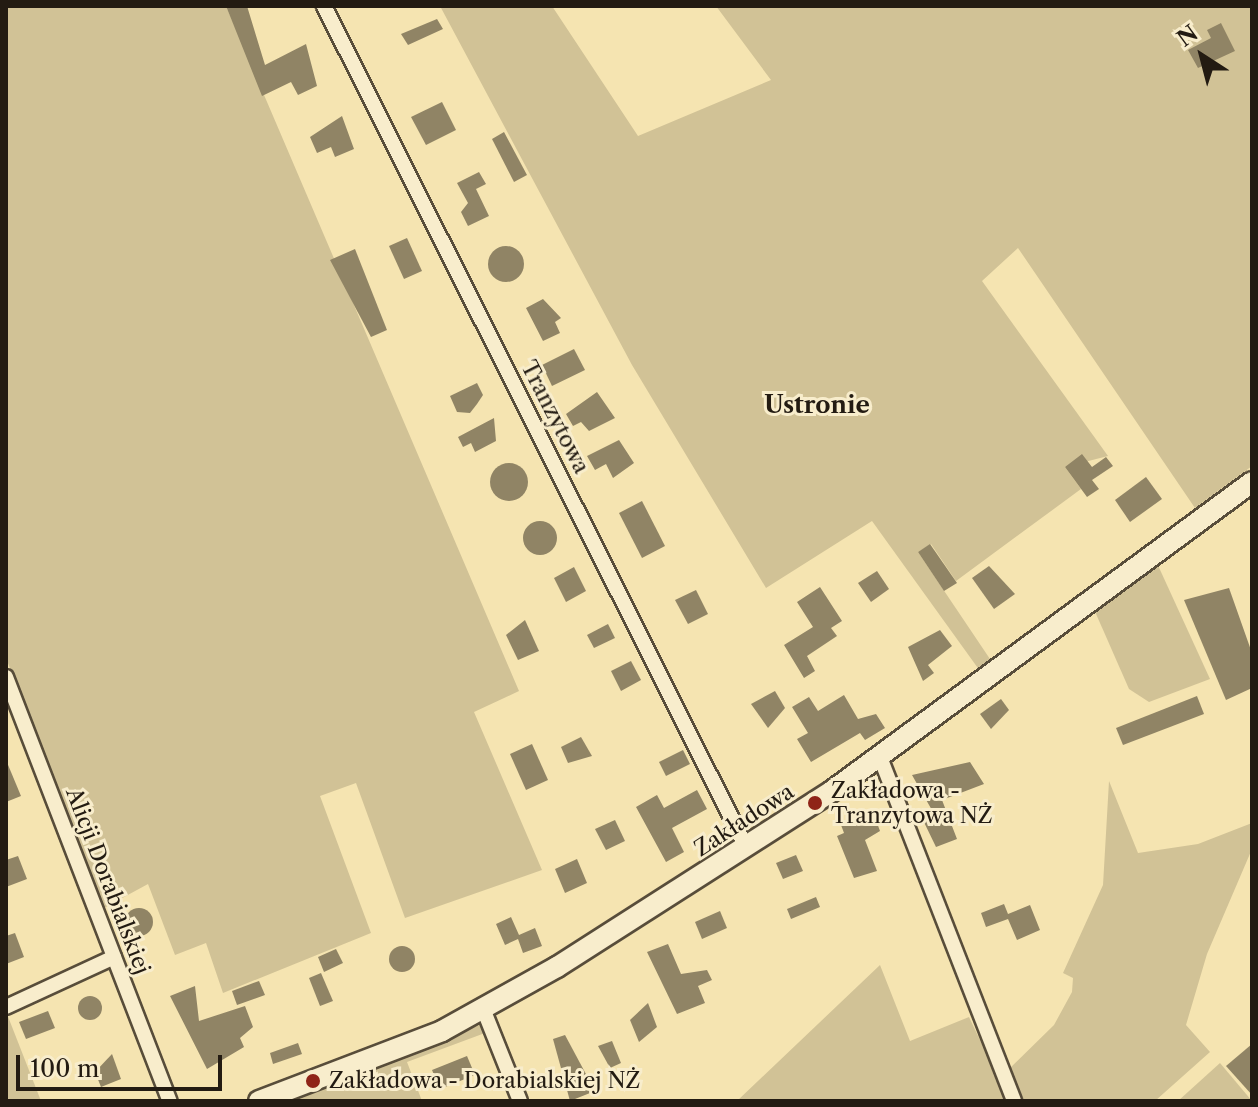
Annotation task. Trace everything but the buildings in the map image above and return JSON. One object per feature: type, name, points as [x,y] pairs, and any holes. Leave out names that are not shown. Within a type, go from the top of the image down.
[{"type":"street","name":"Tranzytowa","points":[[324,6],[746,847]]},
{"type":"street","name":"Zakładowa","points":[[259,1101],[484,1011],[746,847],[880,757],[1252,482]]},
{"type":"street","name":"Alicji Dorabialskiej","points":[[6,677],[170,1101]]},
{"type":"street","points":[[880,757],[1014,1101]]},
{"type":"street","points":[[6,1007],[114,957]]},
{"type":"street","points":[[484,1011],[520,1101]]},
{"type":"shaded area","points":[[6,6],[226,6],[519,691],[474,712],[542,870],[405,918],[356,783],[320,796],[371,933],[223,993],[206,943],[175,955],[148,884],[102,909],[6,658]]},
{"type":"shaded area","points":[[440,6],[552,6],[638,136],[771,80],[716,6],[1252,6],[1252,466],[1195,508],[1018,248],[982,281],[1108,456],[1065,467],[1081,489],[956,581],[931,544],[918,552],[992,662],[980,671],[872,521],[766,588],[632,365]]},
{"type":"shaded area","points":[[1156,561],[1210,679],[1149,702],[1129,689],[1093,607]]},
{"type":"shaded area","points":[[1109,781],[1138,853],[1198,844],[1252,823],[1252,849],[1207,954],[1186,1025],[1210,1052],[1155,1101],[1022,1101],[1008,1070],[1054,1025],[1072,992],[1073,978],[1063,973],[1103,885]]},
{"type":"shaded area","points":[[880,965],[910,1041],[969,1017],[1009,1101],[737,1101]]},
{"type":"shaded area","points":[[6,1015],[41,1101],[9,1101],[6,1093]]},
{"type":"shaded area","points":[[480,1025],[485,1033],[407,1062],[422,1101],[285,1101]]},
{"type":"shaded area","points":[[1220,1063],[1252,1101],[1178,1101]]},
{"type":"place","name":"Zakładowa - Tranzytowa NŻ","points":[[815,803]]},
{"type":"place","name":"Zakładowa - Dorabialskiej NŻ","points":[[313,1081]]},
{"type":"district","name":"Ustronie","points":[[817,405]]}]
